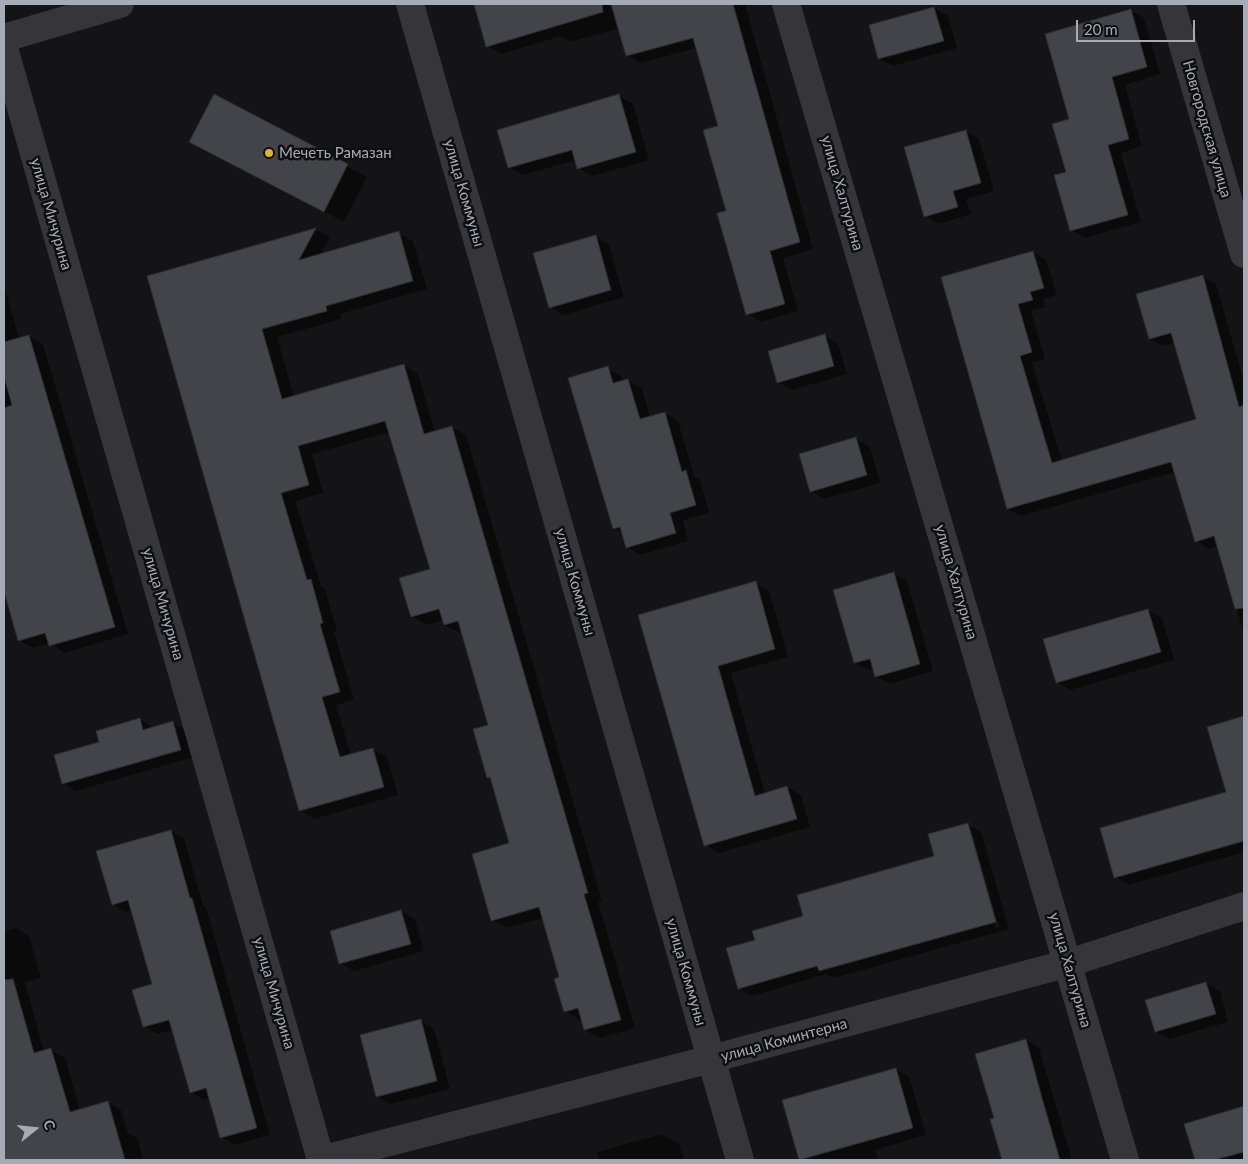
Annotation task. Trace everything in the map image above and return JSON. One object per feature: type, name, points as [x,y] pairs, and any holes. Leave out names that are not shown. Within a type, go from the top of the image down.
[{"type":"street","points":[[4,38],[120,4]]},
{"type":"street","name":"улица Коммуны","points":[[410,4],[740,1160]]},
{"type":"street","name":"улица Халтурина","points":[[786,4],[1125,1160]]},
{"type":"street","name":"Новгородская улица","points":[[1171,4],[1244,254]]},
{"type":"street","name":"улица Мичурина","points":[[4,48],[321,1160]]},
{"type":"street","name":"улица Коминтерна","points":[[321,1160],[711,1060],[1068,963],[1244,906]]},
{"type":"building","points":[[474,4],[602,4],[603,12],[486,47]]},
{"type":"building","points":[[611,4],[733,4],[800,242],[770,251],[785,304],[746,315],[717,213],[726,211],[703,130],[718,126],[693,38],[626,56]]},
{"type":"building","points":[[934,7],[944,41],[878,59],[869,25]]},
{"type":"building","points":[[1131,9],[1147,67],[1112,77],[1129,139],[1108,145],[1128,215],[1070,231],[1054,175],[1066,172],[1052,124],[1069,119],[1045,34]]},
{"type":"building","name":"Мечеть Рамазан","points":[[214,94],[348,164],[324,212],[189,142]]},
{"type":"building","points":[[619,94],[636,152],[577,169],[572,150],[508,168],[497,130]]},
{"type":"building","points":[[966,130],[981,183],[953,191],[958,207],[924,217],[904,147]]},
{"type":"building","points":[[316,228],[299,260],[399,231],[413,281],[326,306],[327,311],[262,329],[282,399],[404,364],[424,434],[452,426],[588,893],[584,894],[621,1020],[584,1030],[578,1008],[564,1012],[554,979],[559,977],[539,907],[491,921],[472,854],[509,843],[490,777],[487,778],[473,729],[488,725],[458,621],[444,625],[439,609],[411,617],[399,578],[430,569],[385,421],[298,446],[309,485],[281,493],[307,580],[311,579],[323,623],[320,624],[340,692],[322,697],[340,757],[373,748],[384,787],[299,811],[147,276]]},
{"type":"building","points":[[596,235],[611,290],[549,308],[533,253]]},
{"type":"building","points":[[1033,251],[1044,288],[1030,292],[1033,300],[1018,304],[1032,352],[1020,356],[1052,463],[1196,419],[1171,333],[1149,339],[1136,294],[1203,275],[1239,407],[1244,405],[1244,608],[1235,609],[1214,536],[1195,542],[1171,462],[1007,509],[941,277]]},
{"type":"building","points":[[825,334],[834,366],[777,383],[768,351]]},
{"type":"building","points":[[29,335],[115,627],[49,646],[45,633],[18,641],[4,591],[4,408],[12,405],[4,377],[4,342]]},
{"type":"building","points":[[608,366],[613,383],[628,379],[640,419],[665,412],[682,472],[686,470],[696,505],[670,513],[676,533],[626,548],[620,527],[613,529],[568,378]]},
{"type":"building","points":[[856,437],[867,475],[810,492],[799,454]]},
{"type":"building","points":[[894,572],[920,664],[875,677],[870,659],[854,663],[833,590]]},
{"type":"building","points":[[756,581],[775,649],[718,666],[755,796],[787,786],[797,819],[704,846],[638,615]]},
{"type":"building","points":[[1148,609],[1161,652],[1056,683],[1043,639]]},
{"type":"building","points":[[1244,716],[1244,841],[1114,878],[1100,828],[1226,792],[1207,727]]},
{"type":"building","points":[[140,718],[143,730],[173,721],[181,750],[62,784],[54,755],[99,742],[96,731]]},
{"type":"building","points":[[968,823],[996,922],[819,971],[817,966],[738,989],[726,948],[755,940],[752,931],[803,916],[797,895],[934,856],[928,834]]},
{"type":"building","points":[[171,830],[257,1128],[220,1138],[206,1088],[190,1093],[169,1020],[143,1027],[132,990],[152,984],[128,900],[112,905],[96,851]]},
{"type":"building","points":[[401,910],[411,944],[339,964],[330,931]]},
{"type":"building","points":[[13,979],[34,1053],[51,1048],[70,1112],[108,1101],[125,1160],[4,1160],[4,980]]},
{"type":"building","points":[[1206,982],[1216,1014],[1155,1032],[1145,1000]]},
{"type":"building","points":[[421,1019],[437,1081],[376,1097],[360,1035]]},
{"type":"building","points":[[1026,1039],[1060,1160],[1002,1160],[990,1119],[994,1118],[975,1054]]},
{"type":"building","points":[[896,1068],[913,1128],[799,1160],[782,1100]]},
{"type":"building","points":[[1244,1106],[1244,1152],[1214,1160],[1195,1160],[1184,1124]]},
{"type":"place","name":"Мечеть Рамазан","points":[[269,153]]}]
